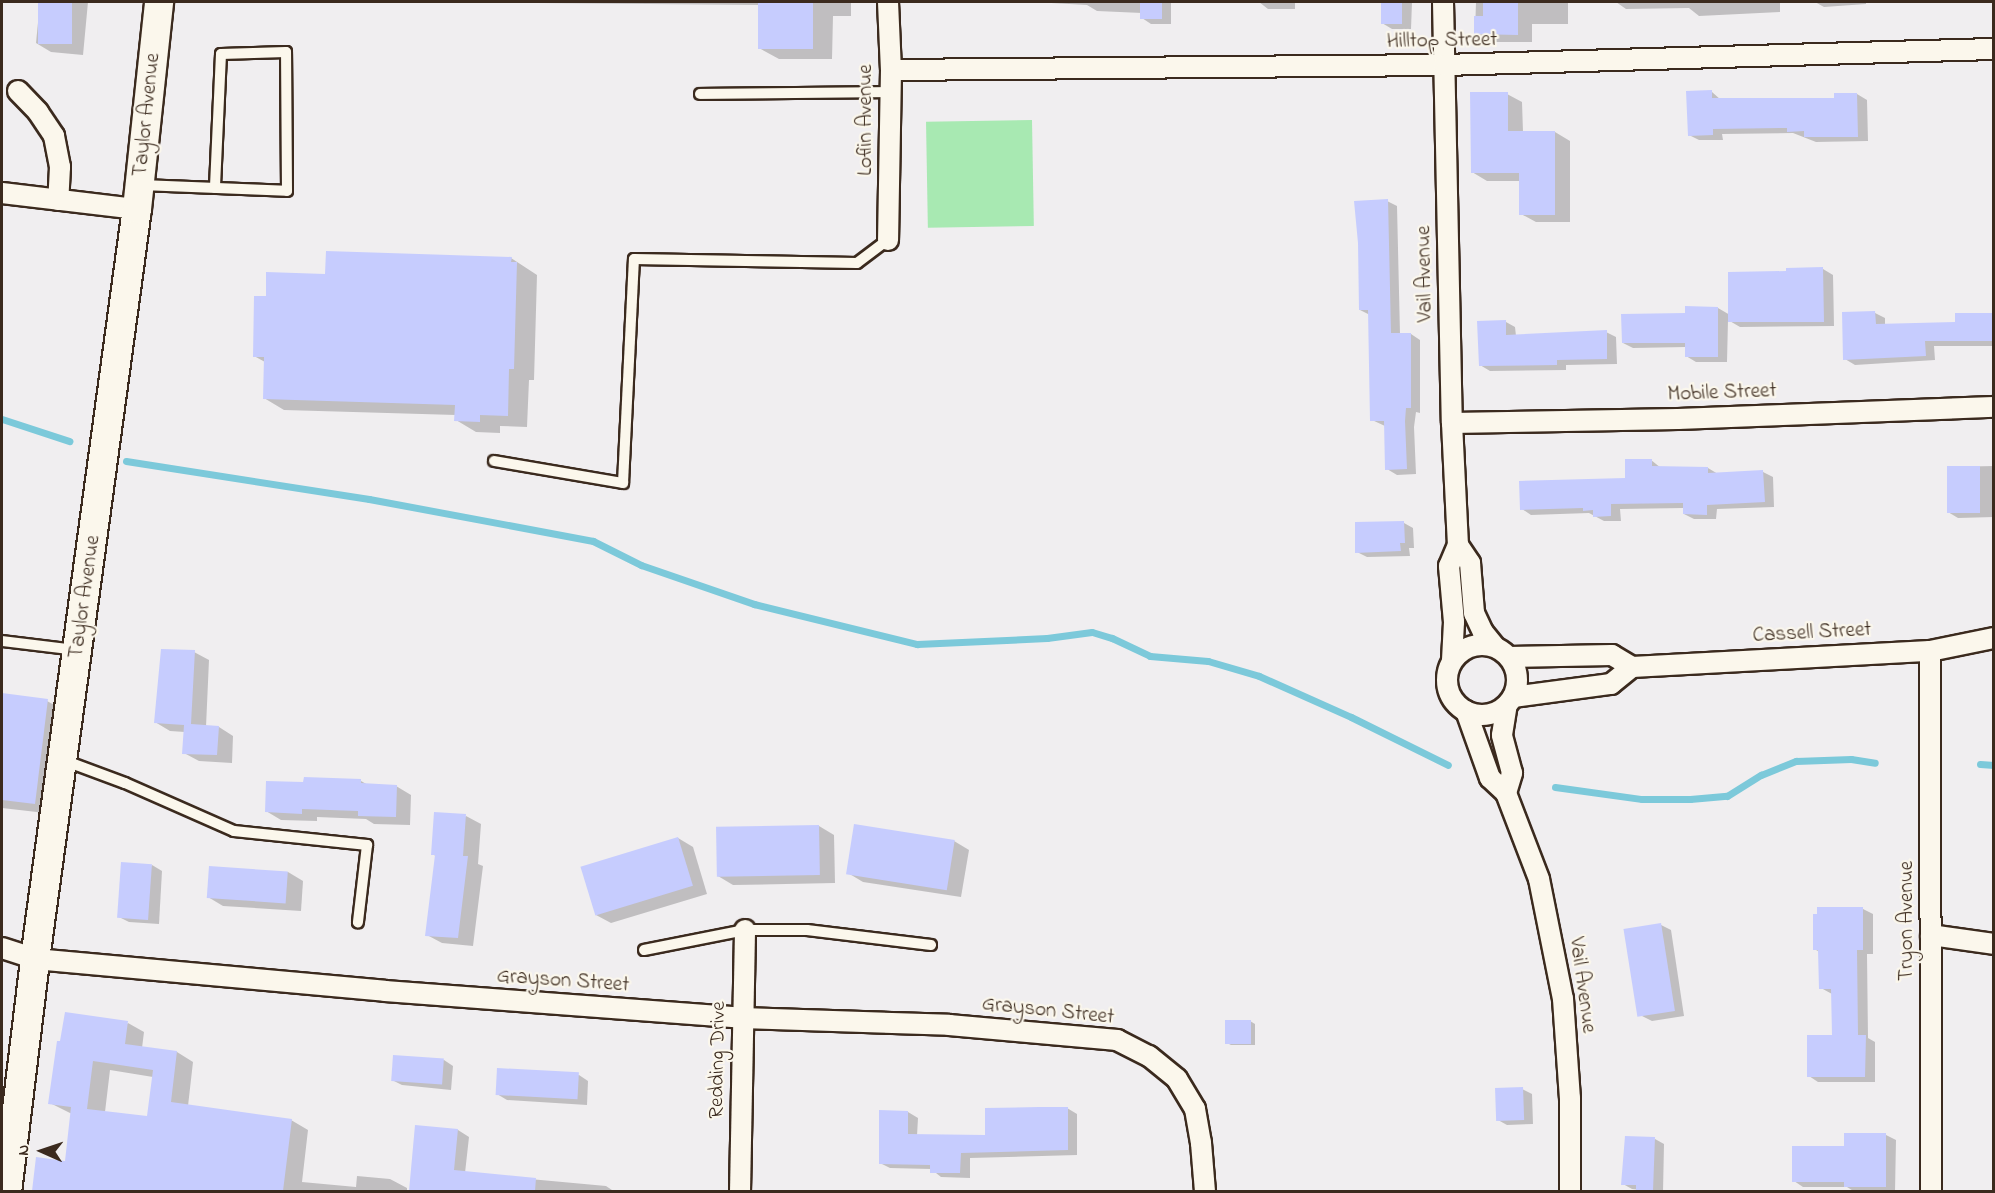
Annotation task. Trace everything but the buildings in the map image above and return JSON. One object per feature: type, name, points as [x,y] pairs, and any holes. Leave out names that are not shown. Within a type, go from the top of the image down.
[{"type":"street","name":"Taylor Avenue","points":[[7,1191],[35,959],[138,197],[159,2]]},
{"type":"street","name":"Loflin Avenue","points":[[888,2],[891,70],[888,240]]},
{"type":"street","name":"Vail Avenue","points":[[1443,2],[1452,423],[1458,545],[1449,566],[1454,622],[1452,661]]},
{"type":"street","name":"Hilltop Street","points":[[891,70],[1444,65],[1993,52]]},
{"type":"street","points":[[18,91],[38,112],[54,136],[60,167],[58,200]]},
{"type":"street","points":[[2,193],[58,200],[138,197]]},
{"type":"street","name":"Mobile Street","points":[[1452,423],[1678,419],[1994,407]]},
{"type":"street","name":"Vail Avenue","points":[[1458,545],[1470,563],[1474,613],[1483,632],[1502,652]]},
{"type":"street","name":"Cassell Street","points":[[1502,652],[1612,655],[1632,667],[1930,651],[1994,638]]},
{"type":"street","points":[[1510,701],[1517,675],[1502,652],[1471,646],[1452,661],[1447,685],[1457,705],[1466,711],[1487,715],[1510,701],[1611,684],[1632,667]]},
{"type":"street","name":"Tryon Avenue","points":[[1930,651],[1931,1191]]},
{"type":"street","name":"Vail Avenue","points":[[1506,793],[1512,773],[1502,735],[1510,701]]},
{"type":"street","name":"Vail Avenue","points":[[1466,711],[1490,778],[1506,793],[1539,879],[1563,999],[1570,1098],[1570,1191]]},
{"type":"street","name":"Redding Drive","points":[[740,1191],[745,930]]},
{"type":"street","points":[[1931,935],[1994,944]]},
{"type":"street","name":"Grayson Street","points":[[2,948],[35,959],[385,991],[742,1018],[949,1025],[1118,1040],[1149,1056],[1177,1079],[1195,1109],[1201,1143],[1205,1191]]},
{"type":"lane","points":[[138,197],[214,188],[287,191],[286,52],[221,54],[214,188]]},
{"type":"lane","points":[[700,94],[891,92]]},
{"type":"lane","points":[[494,461],[622,483],[633,259],[857,263],[888,240]]},
{"type":"lane","points":[[2,641],[77,650]]},
{"type":"lane","points":[[62,760],[125,783],[234,831],[367,845],[358,922]]},
{"type":"lane","points":[[644,950],[745,930],[807,930],[931,945]]},
{"type":"green space","points":[[1032,120],[1034,226],[928,228],[926,122]]},
{"type":"waterway","points":[[2,419],[69,441]]},
{"type":"waterway","points":[[126,461],[369,499],[593,541],[641,565],[754,604],[917,644],[1047,638],[1092,632],[1112,638],[1150,656],[1208,661],[1259,676],[1351,717],[1448,765]]},
{"type":"waterway","points":[[1555,787],[1642,799],[1690,799],[1727,796],[1761,775],[1796,761],[1851,759],[1875,763]]},
{"type":"waterway","points":[[1980,764],[1994,765]]}]
